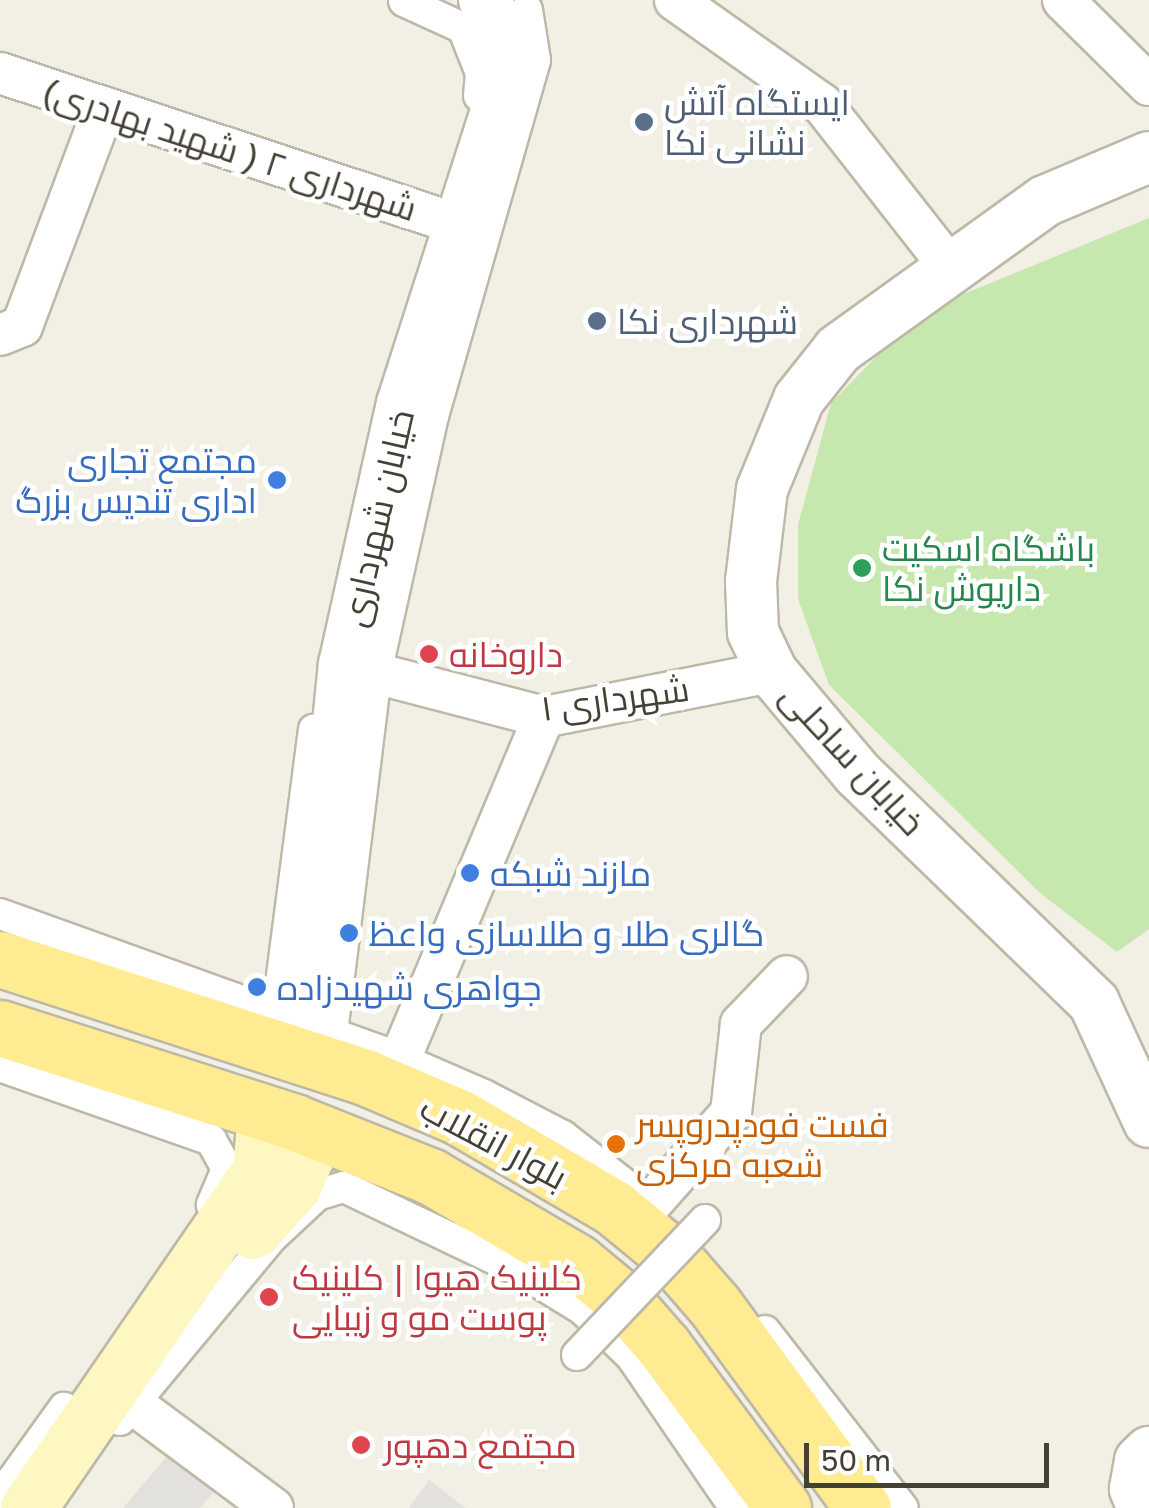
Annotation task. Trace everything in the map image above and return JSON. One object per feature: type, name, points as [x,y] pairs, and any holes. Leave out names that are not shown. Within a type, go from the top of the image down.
[{"type":"main road","name":"بلوار انقلاب","points":[[0,959],[305,1031],[642,1214],[715,1306],[825,1486],[862,1508]]},
{"type":"main road","name":"بلوار انقلاب","points":[[0,1028],[292,1122],[430,1176],[577,1262],[664,1347],[783,1508]]},
{"type":"main road","points":[[28,1508],[124,1389],[292,1122],[305,1031]]},
{"type":"street","points":[[675,0],[822,104],[949,266]]},
{"type":"street","points":[[1063,0],[1149,85]]},
{"type":"street","points":[[305,1031],[322,664],[385,388],[449,222],[481,73],[462,28],[404,2]]},
{"type":"street","points":[[360,669],[535,60],[498,4]]},
{"type":"street","name":"خیابان شهرداری","points":[[305,1031],[402,404],[449,222],[502,84],[498,4]]},
{"type":"street","name":"شهرداری ۲ ( شهید بهادری)","points":[[0,73],[449,222]]},
{"type":"street","points":[[0,335],[22,326],[104,108]]},
{"type":"street","name":"خیابان ساحلی","points":[[1149,157],[1045,201],[949,266],[838,350],[799,399],[762,489],[750,581],[753,632],[772,672],[858,774],[1094,1003],[1149,1122]]},
{"type":"street","name":"شهرداری ۱","points":[[360,669],[544,717],[772,672]]},
{"type":"street","points":[[400,1059],[544,717]]},
{"type":"street","points":[[0,914],[305,1031],[400,1059],[563,1136],[642,1214],[673,1222],[838,1418],[903,1508]]},
{"type":"street","points":[[642,1214],[731,1113],[741,1024],[787,976]]},
{"type":"street","points":[[0,1066],[211,1140],[227,1169],[210,1208],[0,1497]]},
{"type":"street","points":[[58,1508],[124,1389],[271,1238],[318,1195],[344,1187],[520,1271],[582,1310],[631,1356],[735,1508]]},
{"type":"street","points":[[578,1356],[705,1220]]},
{"type":"street","points":[[124,1389],[273,1508]]},
{"type":"street","points":[[1143,1508],[1135,1489],[1140,1462],[1149,1452]]},
{"type":"green space","points":[[1149,218],[1149,929],[1117,952],[1040,893],[829,685],[798,599],[798,525],[831,403],[883,350],[942,303]]},
{"type":"shaded area","points":[[173,1449],[218,1487],[200,1508],[123,1508]]},
{"type":"shaded area","points":[[429,1480],[466,1508],[409,1508]]},
{"type":"place","name":"ایستگاه آتش نشانی نکا","points":[[644,122]]},
{"type":"place","name":"شهرداری نکا","points":[[597,321]]},
{"type":"place","name":"مجتمع تجاری اداری تندیس بزرگ","points":[[277,480]]},
{"type":"place","name":"باشگاه اسکیت داریوش نکا","points":[[862,568]]},
{"type":"place","name":"داروخانه","points":[[429,654]]},
{"type":"place","name":"مازند شبکه","points":[[470,873]]},
{"type":"place","name":"گالری طلا و طلاسازی واعظ","points":[[349,933]]},
{"type":"place","name":"جواهری شهیدزاده","points":[[257,987]]},
{"type":"place","name":"فست فودپدروپسر شعبه مرکزی","points":[[616,1144]]},
{"type":"place","name":"کلینیک هیوا | کلینیک پوست مو و زیبایی","points":[[269,1297]]},
{"type":"place","name":"مجتمع دهپور","points":[[361,1445]]}]
